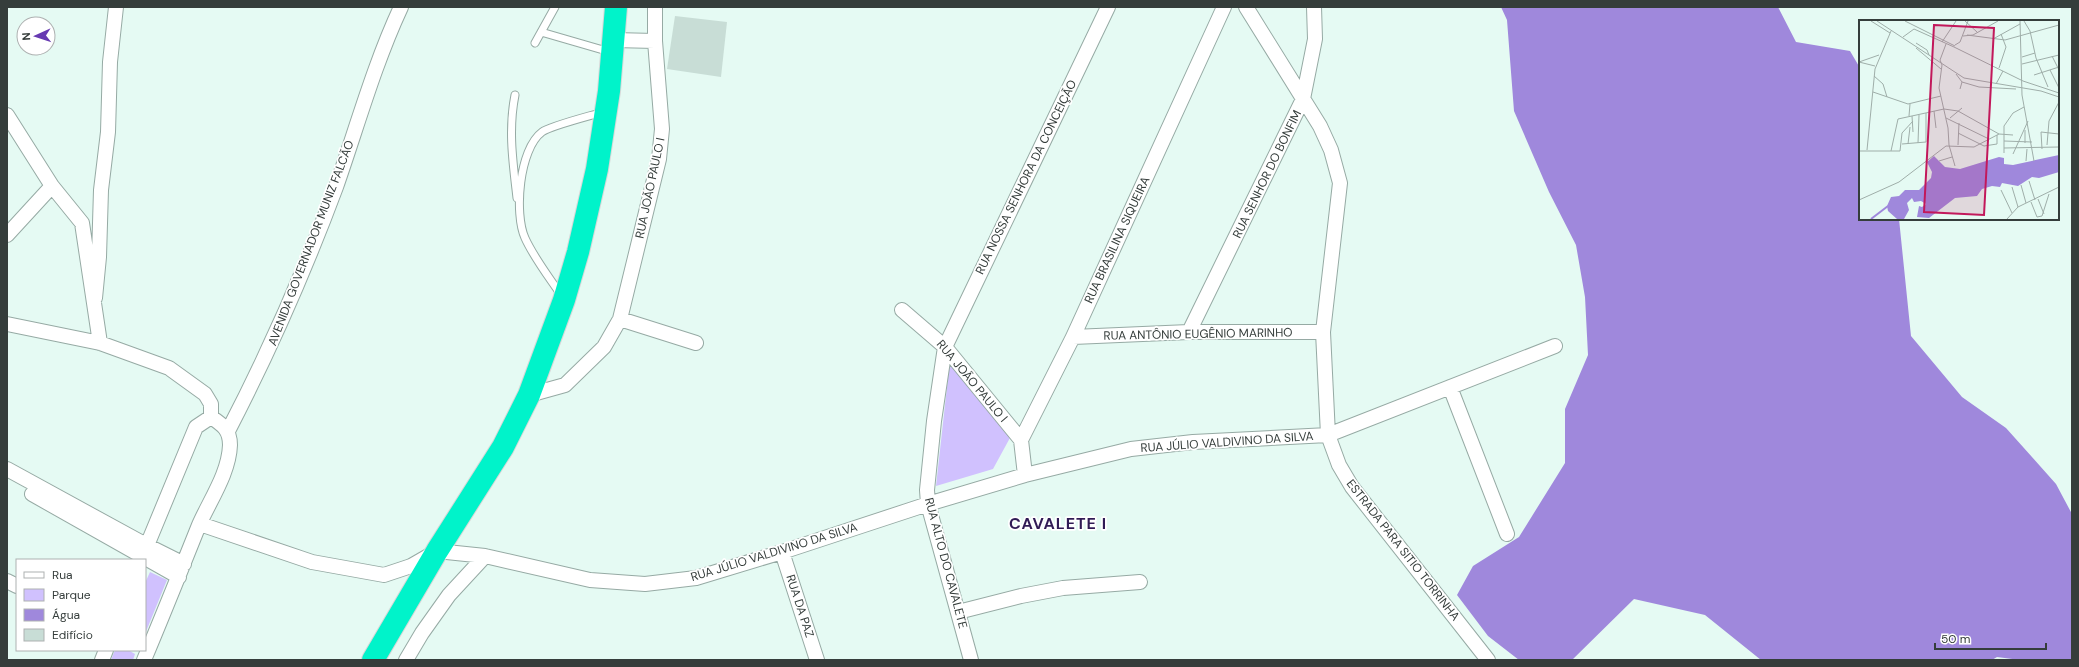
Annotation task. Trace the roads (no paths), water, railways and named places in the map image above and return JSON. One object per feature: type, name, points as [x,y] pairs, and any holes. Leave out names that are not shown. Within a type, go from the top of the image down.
[{"type":"highway","points":[[373,660],[437,551],[503,447],[529,395],[564,300],[578,252],[597,168],[606,111],[616,7]]},
{"type":"street","points":[[95,298],[99,257],[101,190],[108,132],[110,62],[116,7]]},
{"type":"street","name":"AVENIDA GOVERNADOR MUNIZ FALCÃO","points":[[143,554],[196,427],[220,424],[275,338],[335,187],[384,45],[401,7]]},
{"type":"street","name":"RUA JOÃO PAULO I","points":[[529,395],[565,385],[604,347],[620,319],[659,159],[662,129],[655,41],[655,7]]},
{"type":"street","name":"RUA NOSSA SENHORA DA CONCEIÇÃO","points":[[945,346],[1108,7]]},
{"type":"street","name":"RUA BRASILINA SIQUEIRA","points":[[1021,440],[1072,337],[1224,7]]},
{"type":"street","name":"ESTRADA PARA SITIO TORRINHA","points":[[1246,7],[1320,126],[1331,150],[1340,183],[1323,332],[1328,434],[1339,466],[1352,487],[1488,660]]},
{"type":"street","name":"RUA SENHOR DO BONFIM","points":[[1190,332],[1303,99],[1315,39],[1314,7]]},
{"type":"street","points":[[613,46],[655,41]]},
{"type":"street","points":[[7,115],[52,186],[82,223],[95,298],[100,343]]},
{"type":"street","points":[[7,235],[52,186]]},
{"type":"street","name":"RUA JOÃO PAULO I","points":[[902,310],[945,346],[1021,440]]},
{"type":"street","points":[[620,319],[696,343]]},
{"type":"street","points":[[7,324],[100,343],[169,368],[205,394],[220,424],[229,449],[225,469],[145,654]]},
{"type":"street","name":"RUA ANTÔNIO EUGÊNIO MARINHO","points":[[1072,337],[1190,332],[1323,332]]},
{"type":"street","name":"RUA ALTO DO CAVALETE","points":[[945,346],[934,422],[927,490],[928,504],[971,660]]},
{"type":"street","name":"RUA JÚLIO VALDIVINO DA SILVA","points":[[437,551],[485,556],[590,580],[644,584],[696,578],[782,552],[928,504],[1025,475],[1131,449],[1194,442],[1328,434],[1555,346]]},
{"type":"street","points":[[1450,387],[1508,534]]},
{"type":"street","points":[[1021,440],[1025,475]]},
{"type":"street","points":[[7,469],[143,554]]},
{"type":"street","points":[[7,480],[143,554],[181,570]]},
{"type":"street","points":[[200,524],[312,562],[384,575],[411,566],[437,551]]},
{"type":"street","name":"RUA DA PAZ","points":[[782,552],[817,660]]},
{"type":"street","points":[[406,660],[422,633],[450,595],[485,556]]},
{"type":"street","points":[[7,581],[16,586]]},
{"type":"street","points":[[958,612],[1021,596],[1062,588],[1140,582]]},
{"type":"lane","points":[[535,43],[555,7]]},
{"type":"lane","points":[[541,32],[613,46]]},
{"type":"lane","points":[[515,95],[511,114],[511,147],[519,213],[525,238],[564,300]]},
{"type":"lane","points":[[519,213],[522,180],[529,148],[542,132],[606,111]]},
{"type":"water","points":[[1501,7],[1778,7],[1796,42],[1850,51],[1859,66],[1859,220],[1899,220],[1911,336],[1962,397],[2006,428],[2056,484],[2072,514],[2072,660],[2020,660],[1997,657],[1992,660],[1761,660],[1705,615],[1634,599],[1572,660],[1519,660],[1488,636],[1457,595],[1473,566],[1519,537],[1565,463],[1565,409],[1588,355],[1585,297],[1576,245],[1549,192],[1514,111],[1507,20]]},
{"type":"district","name":"CAVALETE I","points":[[1058,523]]}]
